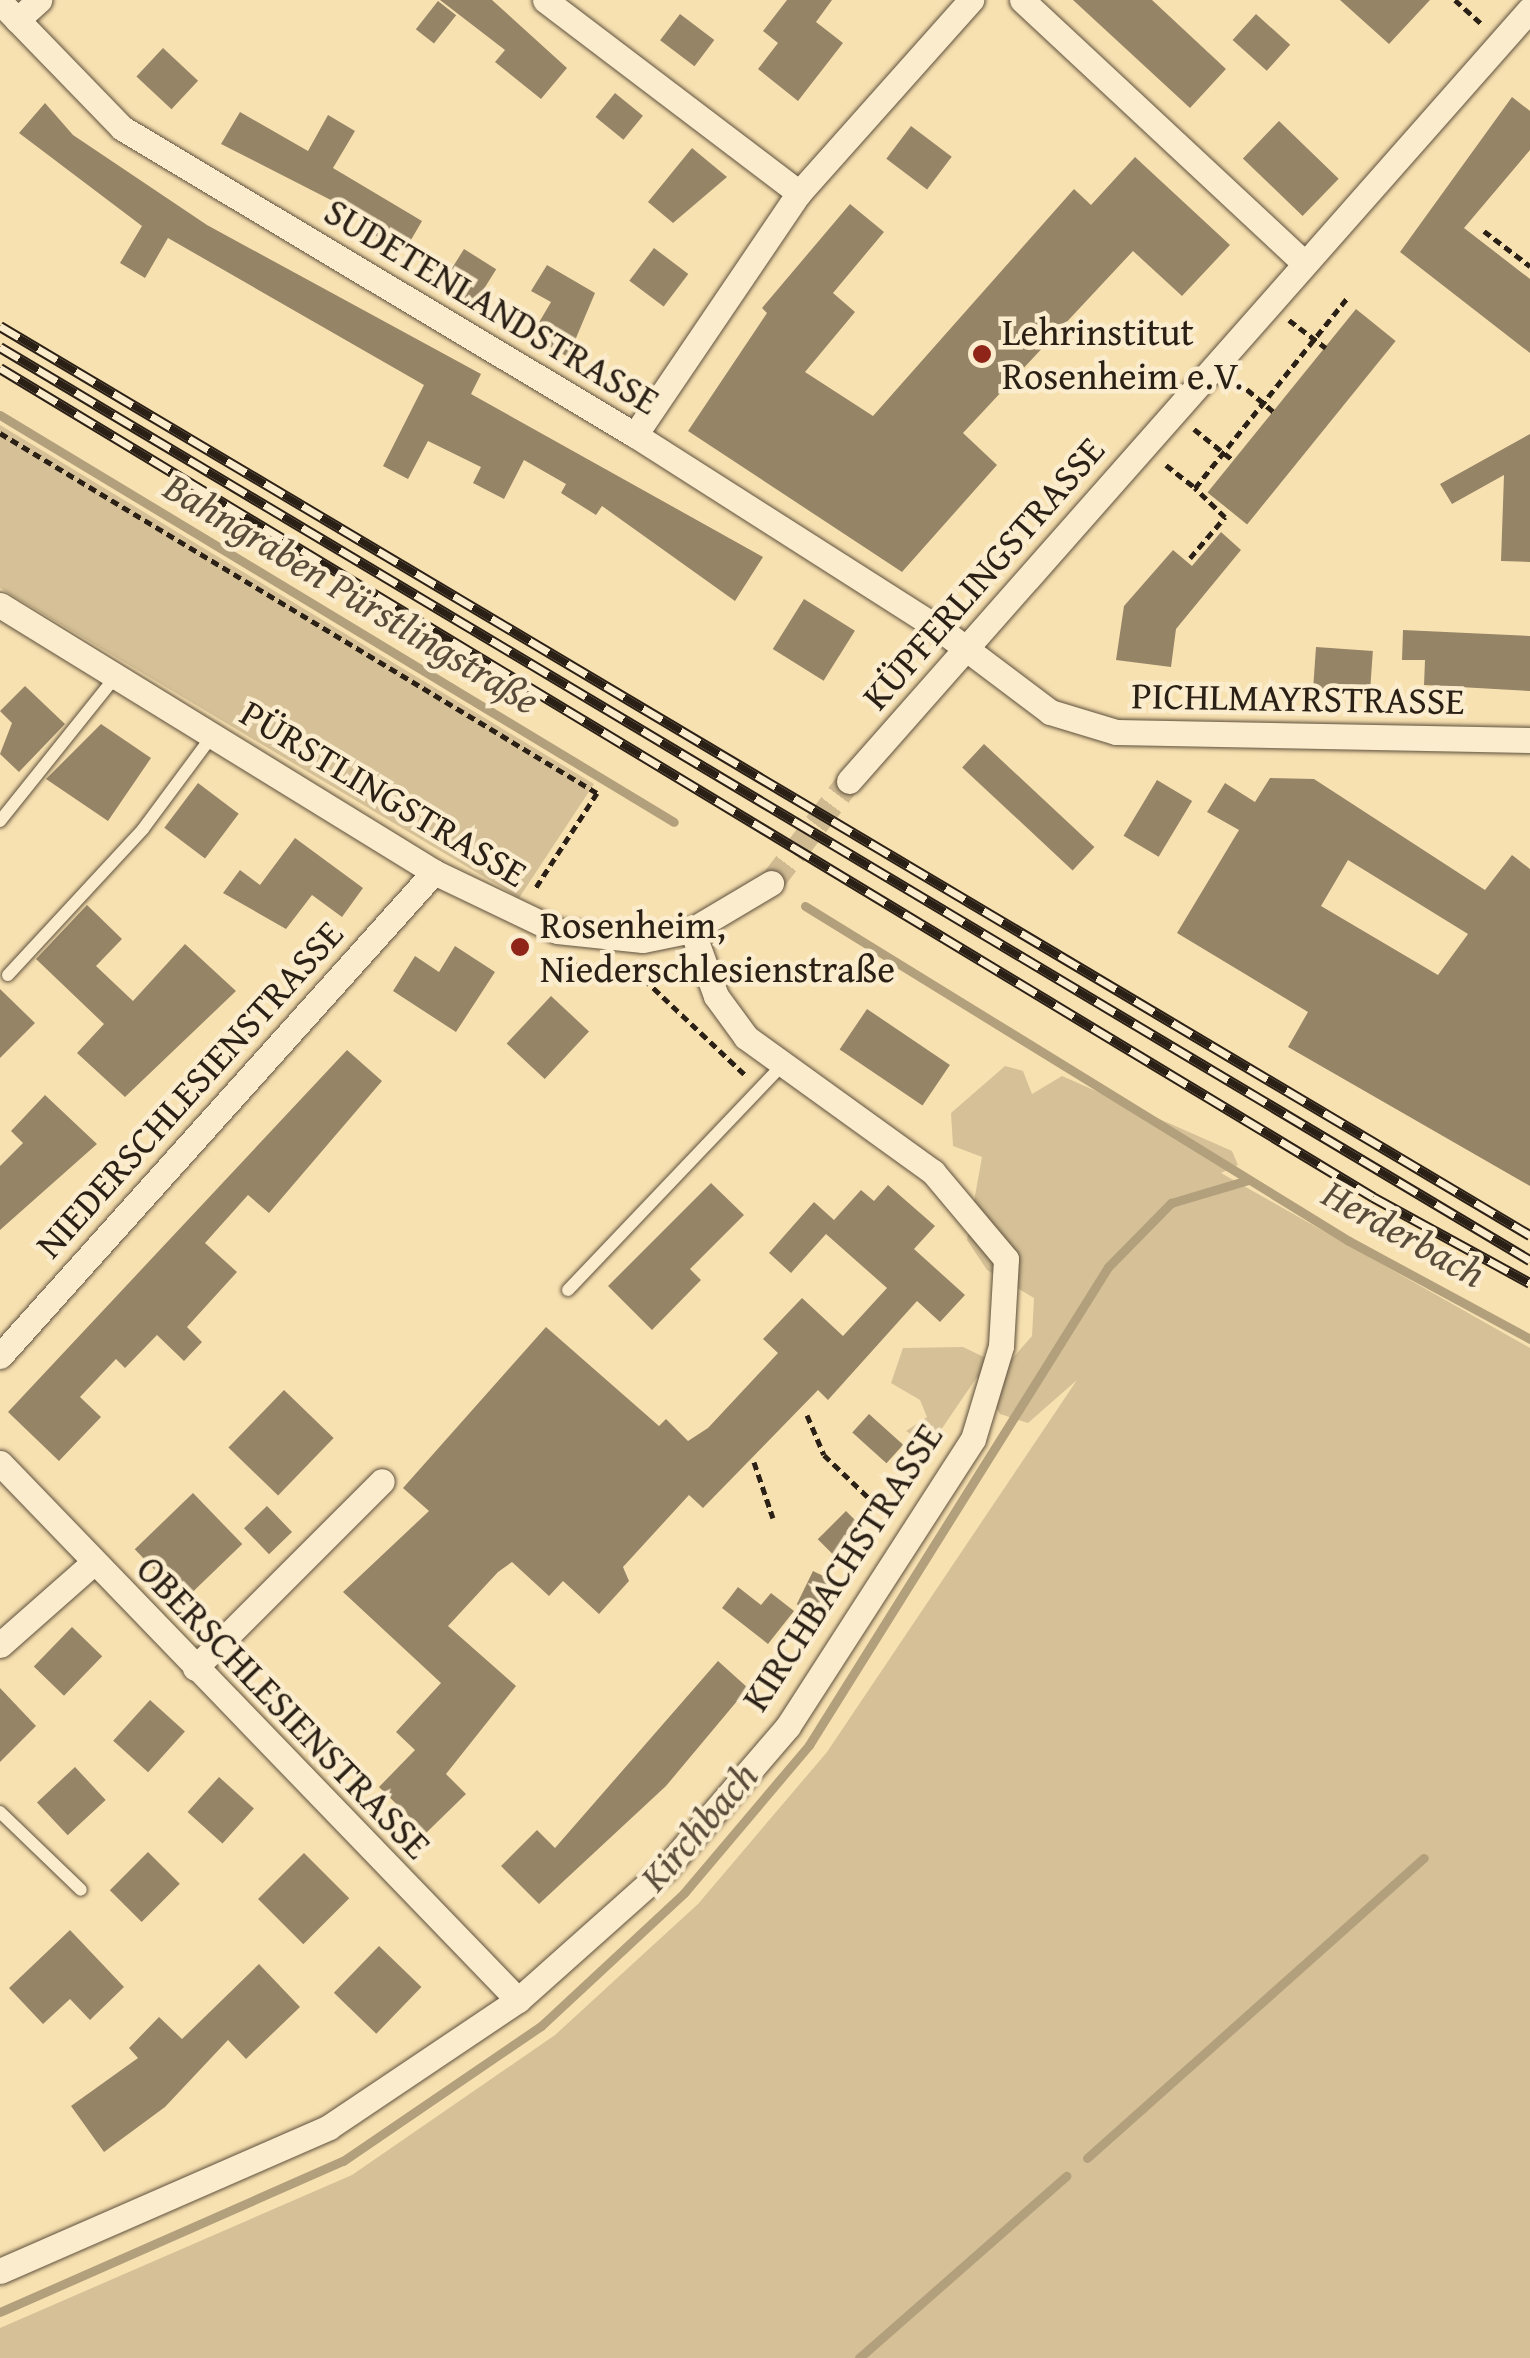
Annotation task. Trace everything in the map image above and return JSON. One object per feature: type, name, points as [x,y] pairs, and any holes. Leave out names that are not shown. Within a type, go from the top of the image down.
[{"type":"street","points":[[8,11],[38,0]]},
{"type":"street","points":[[544,0],[800,192]]},
{"type":"street","points":[[635,435],[800,192],[971,0]]},
{"type":"street","points":[[1022,0],[1302,261]]},
{"type":"street","name":"KÜPFERLINGSTRASSE","points":[[849,782],[1302,261],[1530,8]]},
{"type":"street","name":"SUDETENLANDSTRASSE","points":[[8,11],[122,128],[635,435],[968,649]]},
{"type":"street","name":"PÜRSTLINGSTRASSE","points":[[0,605],[434,872],[517,916],[602,940],[692,930]]},
{"type":"street","name":"PICHLMAYRSTRASSE","points":[[968,649],[1050,712],[1116,732],[1530,740]]},
{"type":"street","name":"NIEDERSCHLESIENSTRASSE","points":[[0,1356],[434,872]]},
{"type":"street","points":[[771,883],[692,930],[716,996],[780,1067]]},
{"type":"street","name":"KIRCHBACHSTRASSE","points":[[0,2271],[329,2127],[518,2000],[666,1868],[788,1726],[973,1439],[1002,1346],[1006,1259],[933,1172],[837,1102],[780,1067]]},
{"type":"street","name":"OBERSCHLESIENSTRASSE","points":[[0,1463],[92,1564],[518,2000]]},
{"type":"street","points":[[195,1668],[382,1481]]},
{"type":"street","points":[[0,1645],[92,1564]]},
{"type":"lane","points":[[0,821],[116,676]]},
{"type":"lane","points":[[8,975],[143,829],[212,736]]},
{"type":"lane","points":[[568,1290],[780,1067]]},
{"type":"lane","points":[[0,1812],[81,1890]]},
{"type":"path","points":[[1456,0],[1501,41]]},
{"type":"path","points":[[1484,231],[1530,266]]},
{"type":"path","points":[[1195,488],[1348,296]]},
{"type":"path","points":[[1268,302],[1326,348]]},
{"type":"path","points":[[1216,363],[1274,412]]},
{"type":"path","points":[[1174,412],[1234,462]]},
{"type":"path","points":[[0,433],[597,794],[517,916]]},
{"type":"path","points":[[1144,446],[1225,516],[1190,558]]},
{"type":"path","points":[[537,956],[644,978],[760,1088]]},
{"type":"path","points":[[808,1415],[824,1454],[910,1537]]},
{"type":"path","points":[[754,1462],[773,1518]]},
{"type":"shaded area","points":[[0,425],[594,784],[519,898],[0,588]]},
{"type":"shaded area","points":[[1005,1066],[1023,1071],[1032,1094],[1062,1076],[1232,1151],[1238,1165],[1221,1173],[1530,1348],[1530,2358],[0,2358],[0,2328],[352,2175],[555,2035],[698,1904],[827,1752],[1077,1380],[1028,1423],[1000,1414],[977,1377],[930,1446],[906,1431],[927,1417],[920,1400],[891,1383],[903,1348],[963,1347],[1005,1367],[1032,1336],[1034,1298],[987,1270],[967,1240],[982,1157],[953,1146],[951,1113]]},
{"type":"building","points":[[440,0],[492,0],[567,68],[541,99],[495,62],[505,50]]},
{"type":"building","points":[[787,0],[832,0],[816,22],[843,43],[798,101],[758,69],[778,43],[763,31]]},
{"type":"building","points":[[1073,0],[1152,0],[1226,69],[1190,108]]},
{"type":"building","points":[[1340,0],[1430,0],[1389,44]]},
{"type":"building","points":[[438,1],[456,15],[434,44],[416,29]]},
{"type":"building","points":[[680,14],[714,40],[694,66],[660,40]]},
{"type":"building","points":[[1256,14],[1290,45],[1267,71],[1233,40]]},
{"type":"building","points":[[163,48],[198,81],[172,109],[136,77]]},
{"type":"building","points":[[615,93],[643,116],[623,140],[595,117]]},
{"type":"building","points":[[1512,97],[1530,111],[1530,150],[1464,228],[1530,279],[1530,353],[1400,252]]},
{"type":"building","points":[[45,103],[73,135],[207,225],[481,374],[471,394],[763,557],[735,601],[602,506],[596,515],[561,493],[566,484],[524,460],[504,499],[473,483],[481,467],[428,441],[408,479],[383,466],[424,385],[168,238],[145,278],[120,263],[142,226],[19,133]]},
{"type":"building","points":[[240,112],[308,151],[328,115],[355,131],[333,168],[422,221],[404,252],[364,229],[370,220],[221,144]]},
{"type":"building","points":[[1279,121],[1339,179],[1303,216],[1243,158]]},
{"type":"building","points":[[911,126],[952,157],[927,189],[886,159]]},
{"type":"building","points":[[692,148],[727,177],[673,223],[648,202]]},
{"type":"building","points":[[1135,157],[1230,245],[1182,296],[1133,251],[963,433],[997,465],[902,572],[688,431],[767,313],[762,308],[850,204],[884,232],[833,293],[855,312],[805,372],[873,416],[1074,189],[1091,205]]},
{"type":"building","points":[[654,248],[688,274],[664,307],[629,281]]},
{"type":"building","points":[[464,249],[496,269],[474,304],[442,284]]},
{"type":"building","points":[[547,265],[595,293],[568,357],[531,336],[551,302],[531,291]]},
{"type":"building","points":[[1356,309],[1396,341],[1247,525],[1207,492]]},
{"type":"building","points":[[1530,434],[1530,562],[1501,561],[1504,475],[1452,504],[1440,484]]},
{"type":"building","points":[[1221,532],[1241,550],[1176,629],[1171,667],[1116,660],[1124,606],[1173,550],[1192,566]]},
{"type":"building","points":[[804,599],[855,631],[824,681],[773,649]]},
{"type":"building","points":[[1403,630],[1530,636],[1530,691],[1424,685],[1425,660],[1402,660]]},
{"type":"building","points":[[1316,647],[1373,651],[1370,695],[1313,691]]},
{"type":"building","points":[[25,686],[65,724],[19,772],[0,754],[12,723],[0,711]]},
{"type":"building","points":[[101,724],[151,758],[108,821],[46,779]]},
{"type":"building","points":[[984,744],[1094,847],[1073,870],[962,767]]},
{"type":"building","points":[[1270,778],[1314,779],[1485,890],[1512,855],[1530,869],[1530,1186],[1288,1047],[1308,1012],[1177,933],[1239,830],[1207,812],[1225,783],[1255,802]],"holes":[[[1348,860],[1468,934],[1438,975],[1321,906]]]},
{"type":"building","points":[[1157,780],[1192,801],[1159,857],[1124,836]]},
{"type":"building","points":[[198,783],[239,814],[205,858],[164,828]]},
{"type":"building","points":[[295,838],[363,888],[342,917],[312,895],[286,929],[223,893],[240,870],[260,885]]},
{"type":"building","points":[[87,905],[122,939],[96,966],[133,1001],[185,944],[236,991],[125,1097],[77,1053],[104,1024],[36,959]]},
{"type":"building","points":[[455,946],[495,972],[456,1032],[393,991],[415,956],[439,972]]},
{"type":"building","points":[[0,989],[35,1023],[0,1058]]},
{"type":"building","points":[[551,996],[589,1031],[545,1079],[507,1044]]},
{"type":"building","points":[[867,1009],[950,1065],[923,1106],[840,1050]]},
{"type":"building","points":[[347,1050],[382,1081],[269,1213],[248,1195],[205,1243],[237,1272],[187,1327],[202,1342],[184,1361],[157,1335],[125,1368],[116,1359],[80,1397],[101,1417],[59,1461],[8,1412]]},
{"type":"building","points":[[45,1095],[97,1144],[0,1230],[0,1166],[23,1143],[11,1131]]},
{"type":"building","points":[[711,1183],[744,1215],[690,1269],[701,1280],[652,1330],[608,1286]]},
{"type":"building","points":[[888,1185],[935,1226],[914,1249],[965,1295],[940,1322],[917,1301],[828,1400],[818,1390],[703,1508],[689,1495],[623,1567],[629,1581],[599,1614],[563,1581],[549,1596],[512,1562],[498,1572],[448,1626],[516,1686],[446,1774],[466,1794],[426,1833],[379,1787],[415,1750],[396,1732],[441,1683],[343,1592],[429,1511],[403,1488],[546,1327],[659,1426],[666,1419],[688,1441],[708,1428],[778,1353],[763,1339],[802,1298],[843,1336],[887,1288],[826,1234],[791,1273],[769,1253],[814,1202],[834,1220],[861,1190],[874,1201]]},
{"type":"building","points":[[284,1390],[334,1438],[278,1495],[228,1448]]},
{"type":"building","points":[[869,1414],[903,1445],[886,1463],[852,1433]]},
{"type":"building","points":[[193,1493],[242,1544],[184,1600],[135,1549]]},
{"type":"building","points":[[267,1506],[292,1532],[269,1554],[244,1528]]},
{"type":"building","points":[[846,1511],[866,1531],[838,1559],[818,1539]]},
{"type":"building","points":[[813,1571],[838,1583],[822,1617],[797,1604]]},
{"type":"building","points":[[738,1587],[761,1605],[771,1593],[794,1611],[768,1644],[722,1608]]},
{"type":"building","points":[[72,1627],[102,1656],[64,1696],[34,1667]]},
{"type":"building","points":[[718,1661],[748,1688],[666,1786],[539,1904],[501,1866],[537,1830],[555,1848]]},
{"type":"building","points":[[0,1688],[36,1726],[0,1762]]},
{"type":"building","points":[[150,1700],[185,1731],[148,1772],[113,1741]]},
{"type":"building","points":[[75,1767],[106,1800],[68,1835],[37,1802]]},
{"type":"building","points":[[219,1777],[254,1808],[222,1843],[188,1812]]},
{"type":"building","points":[[148,1852],[180,1884],[142,1922],[110,1890]]},
{"type":"building","points":[[304,1853],[349,1898],[303,1944],[258,1899]]},
{"type":"building","points":[[70,1930],[124,1987],[90,2020],[70,1999],[43,2024],[9,1988]]},
{"type":"building","points":[[379,1946],[421,1987],[376,2034],[334,1993]]},
{"type":"building","points":[[259,1964],[300,2007],[246,2059],[228,2040],[165,2107],[104,2152],[71,2106],[138,2058],[129,2048],[159,2017],[182,2039]]},
{"type":"waterway","name":"Bahngraben Pürstlingstraße","points":[[0,415],[674,822]]},
{"type":"waterway","name":"Bahngraben Pürstlingstraße","points":[[805,906],[1349,1241],[1530,1339]]},
{"type":"waterway","name":"Kirchbach","points":[[0,2312],[343,2161],[541,2026],[684,1893],[809,1745],[1108,1267],[1171,1203],[1248,1180]]},
{"type":"waterway","points":[[1087,2158],[1424,1858]]},
{"type":"waterway","points":[[859,2358],[1066,2176]]},
{"type":"tunnel","points":[[771,883],[849,781]]},
{"type":"railway","points":[[0,326],[1530,1235]]},
{"type":"railway","points":[[0,347],[1530,1260]]},
{"type":"railway","points":[[0,368],[1373,1197],[1530,1283]]},
{"type":"place","name":"Lehrinstitut Rosenheim e.V.","points":[[982,354]]},
{"type":"place","name":"Rosenheim, Niederschlesienstraße","points":[[520,947]]},
{"type":"water label","name":"Herderbach","points":[[1404,1233]]}]
